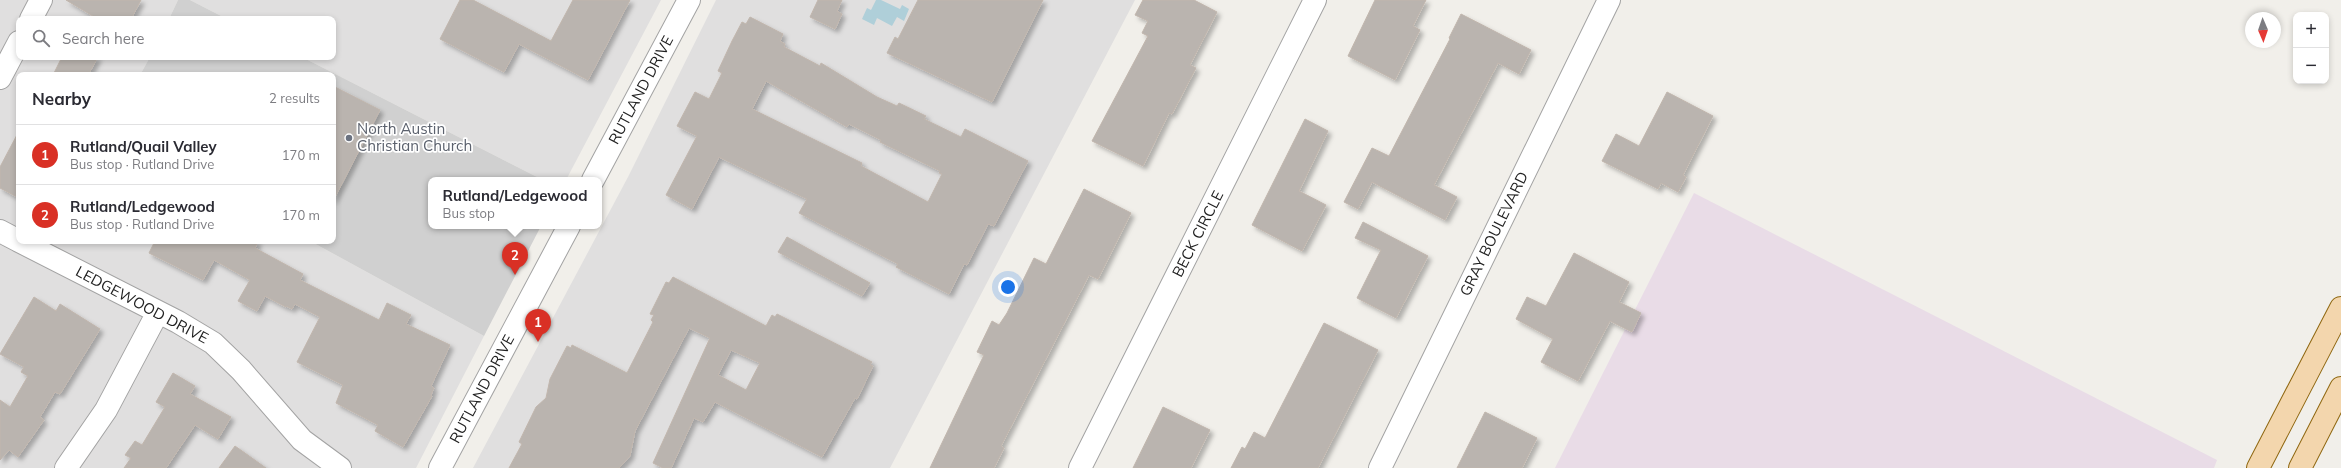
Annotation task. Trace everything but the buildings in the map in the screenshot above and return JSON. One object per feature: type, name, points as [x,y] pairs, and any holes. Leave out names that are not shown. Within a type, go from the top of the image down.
[{"type":"main road","points":[[2258,468],[2341,308]]},
{"type":"main road","points":[[2300,468],[2341,388]]},
{"type":"street","points":[[32,16],[40,0]]},
{"type":"street","name":"RUTLAND DRIVE","points":[[595,177],[689,0]]},
{"type":"street","name":"BECK CIRCLE","points":[[1080,468],[1315,0]]},
{"type":"street","name":"GRAY BOULEVARD","points":[[1380,468],[1609,0]]},
{"type":"street","points":[[0,78],[16,48]]},
{"type":"street","name":"RUTLAND DRIVE","points":[[440,468],[567,229]]},
{"type":"street","name":"LEDGEWOOD DRIVE","points":[[0,231],[16,239]]},
{"type":"street","name":"LEDGEWOOD DRIVE","points":[[25,244],[158,312],[213,343],[241,370],[302,440],[340,468]]},
{"type":"street","points":[[66,468],[106,410],[158,312]]},
{"type":"shaded area","points":[[0,0],[178,0],[170,16],[16,16],[16,60],[148,60],[142,72],[16,72],[16,244],[315,244],[484,336],[416,468],[0,468]]},
{"type":"shaded area","points":[[178,0],[190,0],[221,16],[170,16]]},
{"type":"shaded area","points":[[190,0],[661,0],[568,177],[537,177],[336,74],[336,72],[331,72],[308,60],[336,60],[336,16],[221,16]]},
{"type":"shaded area","points":[[716,0],[1135,0],[890,468],[473,468],[600,229],[602,229],[602,226],[628,177]]},
{"type":"shaded area","points":[[148,60],[308,60],[331,72],[142,72]]},
{"type":"shaded area","points":[[336,74],[537,177],[428,177],[428,229],[539,229],[484,336],[315,244],[336,244]]},
{"type":"shaded area","points":[[1694,193],[2217,460],[2214,468],[1555,468]]},
{"type":"water","points":[[876,0],[881,0],[900,9],[902,5],[909,9],[904,21],[897,17],[892,26],[877,18],[874,25],[862,19],[867,8],[871,10]]},
{"type":"place","name":"North Austin Christian Church","points":[[349,138]]},
{"type":"place","name":"Rutland/Ledgewood","points":[[515,275]]},
{"type":"place","name":"Rutland/Quail Valley","points":[[538,342]]}]
